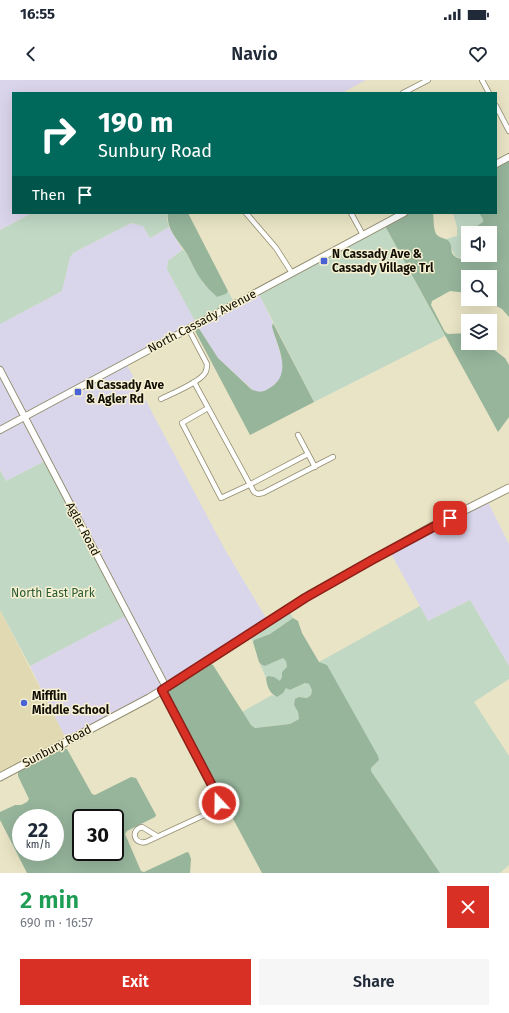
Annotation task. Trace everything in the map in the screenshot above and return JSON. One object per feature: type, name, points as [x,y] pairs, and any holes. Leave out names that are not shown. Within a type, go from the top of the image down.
[{"type":"main road","points":[[497,163],[509,157]]},
{"type":"main road","name":"North Cassady Avenue","points":[[0,430],[402,214]]},
{"type":"main road","name":"Agler Road","points":[[0,370],[164,689]]},
{"type":"main road","name":"Sunbury Road","points":[[0,777],[149,698],[309,595],[433,526],[509,488]]},
{"type":"street","points":[[405,92],[428,80]]},
{"type":"street","points":[[482,80],[488,92]]},
{"type":"street","points":[[497,110],[509,131]]},
{"type":"street","points":[[247,214],[276,248],[292,273]]},
{"type":"street","points":[[352,214],[363,235]]},
{"type":"street","points":[[161,399],[194,382],[205,374],[207,370],[206,364],[188,328]]},
{"type":"street","points":[[194,382],[249,486],[254,492],[258,494],[263,493],[333,457]]},
{"type":"street","points":[[208,408],[182,423],[221,498],[249,486],[308,454]]},
{"type":"street","points":[[298,435],[315,467]]},
{"type":"street","points":[[158,836],[142,827],[137,828],[134,835],[138,842],[142,843],[158,836],[213,811],[217,808],[219,803],[217,795],[164,689]]},
{"type":"shaded area","points":[[0,80],[366,80],[344,92],[12,92],[12,214],[30,214],[0,230]]},
{"type":"shaded area","points":[[131,223],[143,226],[150,238],[169,227],[182,249],[168,261],[167,269],[196,323],[259,294],[273,323],[272,327],[282,360],[283,371],[279,380],[269,389],[261,392],[255,392],[218,358],[198,327],[127,365],[224,548],[266,618],[175,679],[171,680],[167,680],[161,673],[49,459],[6,481],[0,470],[0,324],[62,291],[70,257],[73,253]]},
{"type":"shaded area","points":[[486,498],[509,544],[509,666],[470,600],[428,621],[389,550]]},
{"type":"shaded area","name":"Mifflin Middle School","points":[[0,610],[66,739],[0,775]]},
{"type":"shaded area","points":[[130,613],[165,679],[165,688],[67,741],[30,666]]},
{"type":"green space","points":[[509,159],[509,317],[502,309],[496,306],[497,270],[461,270],[461,292],[450,291],[432,301],[431,305],[445,332],[448,334],[461,333],[461,350],[494,350],[505,358],[509,365],[509,417],[498,432],[385,226],[407,214],[433,214],[434,228],[437,235],[449,241],[452,253],[456,257],[461,258],[461,262],[497,262],[497,226],[477,226],[483,222],[480,214],[497,214],[497,165]]},
{"type":"green space","points":[[30,214],[168,214],[167,219],[169,227],[150,238],[143,226],[131,223],[73,253],[70,257],[62,291],[0,324],[0,230]]},
{"type":"green space","points":[[168,214],[189,214],[228,291],[226,294],[217,297],[202,281],[187,254],[171,230]]},
{"type":"green space","points":[[453,214],[480,214],[483,219],[483,223],[478,226],[461,226],[461,258],[455,256],[446,239],[457,236],[457,227]]},
{"type":"green space","points":[[385,226],[445,336],[314,402],[259,294]]},
{"type":"green space","points":[[182,249],[186,253],[203,283],[217,297],[226,294],[228,291],[234,302],[196,323],[167,269],[168,261]]},
{"type":"green space","points":[[273,323],[314,402],[250,435],[194,329],[198,327],[218,358],[251,389],[262,392],[276,383],[282,369],[280,352],[272,327]]},
{"type":"green space","name":"North East Park","points":[[45,461],[125,616],[30,666],[0,610],[0,470],[6,481]]},
{"type":"green space","points":[[470,600],[509,666],[509,679],[474,702],[509,756],[509,865],[500,873],[440,873],[371,771],[371,768],[379,760],[319,662],[420,606],[428,621]]},
{"type":"green space","points":[[289,611],[293,618],[270,634],[254,640],[253,642],[250,636]]},
{"type":"green space","points":[[293,618],[298,621],[302,633],[319,662],[327,665],[378,756],[379,760],[371,768],[371,771],[440,873],[262,873],[168,697],[169,690],[211,664],[251,725],[255,728],[290,724],[299,719],[298,712],[294,705],[295,699],[299,697],[307,698],[311,695],[312,690],[309,684],[305,683],[290,690],[286,688],[283,693],[277,697],[274,695],[269,689],[266,678],[268,676],[274,677],[280,681],[282,672],[287,667],[286,661],[283,658],[265,666],[262,665],[259,662],[253,642],[254,640],[270,634]]},
{"type":"green space","points":[[283,658],[286,661],[287,667],[280,682],[268,676],[266,678],[259,662],[265,666]]},
{"type":"green space","points":[[305,683],[309,684],[312,690],[311,695],[307,698],[299,697],[294,705],[298,712],[299,719],[290,724],[255,728],[251,725],[242,712],[272,695],[277,697],[286,688],[291,690]]},
{"type":"green space","points":[[63,748],[67,749],[92,794],[95,795],[131,777],[136,778],[156,815],[155,817],[127,831],[125,834],[141,871],[144,872],[187,852],[189,853],[191,859],[190,873],[27,873],[21,861],[64,861],[64,809],[12,809],[12,844],[0,820],[0,812],[15,805],[21,805],[29,799],[18,776],[18,772]]},
{"type":"place","name":"N Cassady Ave & Cassady Village Trl","points":[[324,261]]},
{"type":"place","name":"N Cassady Ave & Agler Rd","points":[[78,392]]},
{"type":"place","name":"Mifflin Middle School","points":[[24,703]]},
{"type":"route","points":[[219,803],[217,795],[162,690],[178,681],[284,610],[433,526],[450,518]]}]
